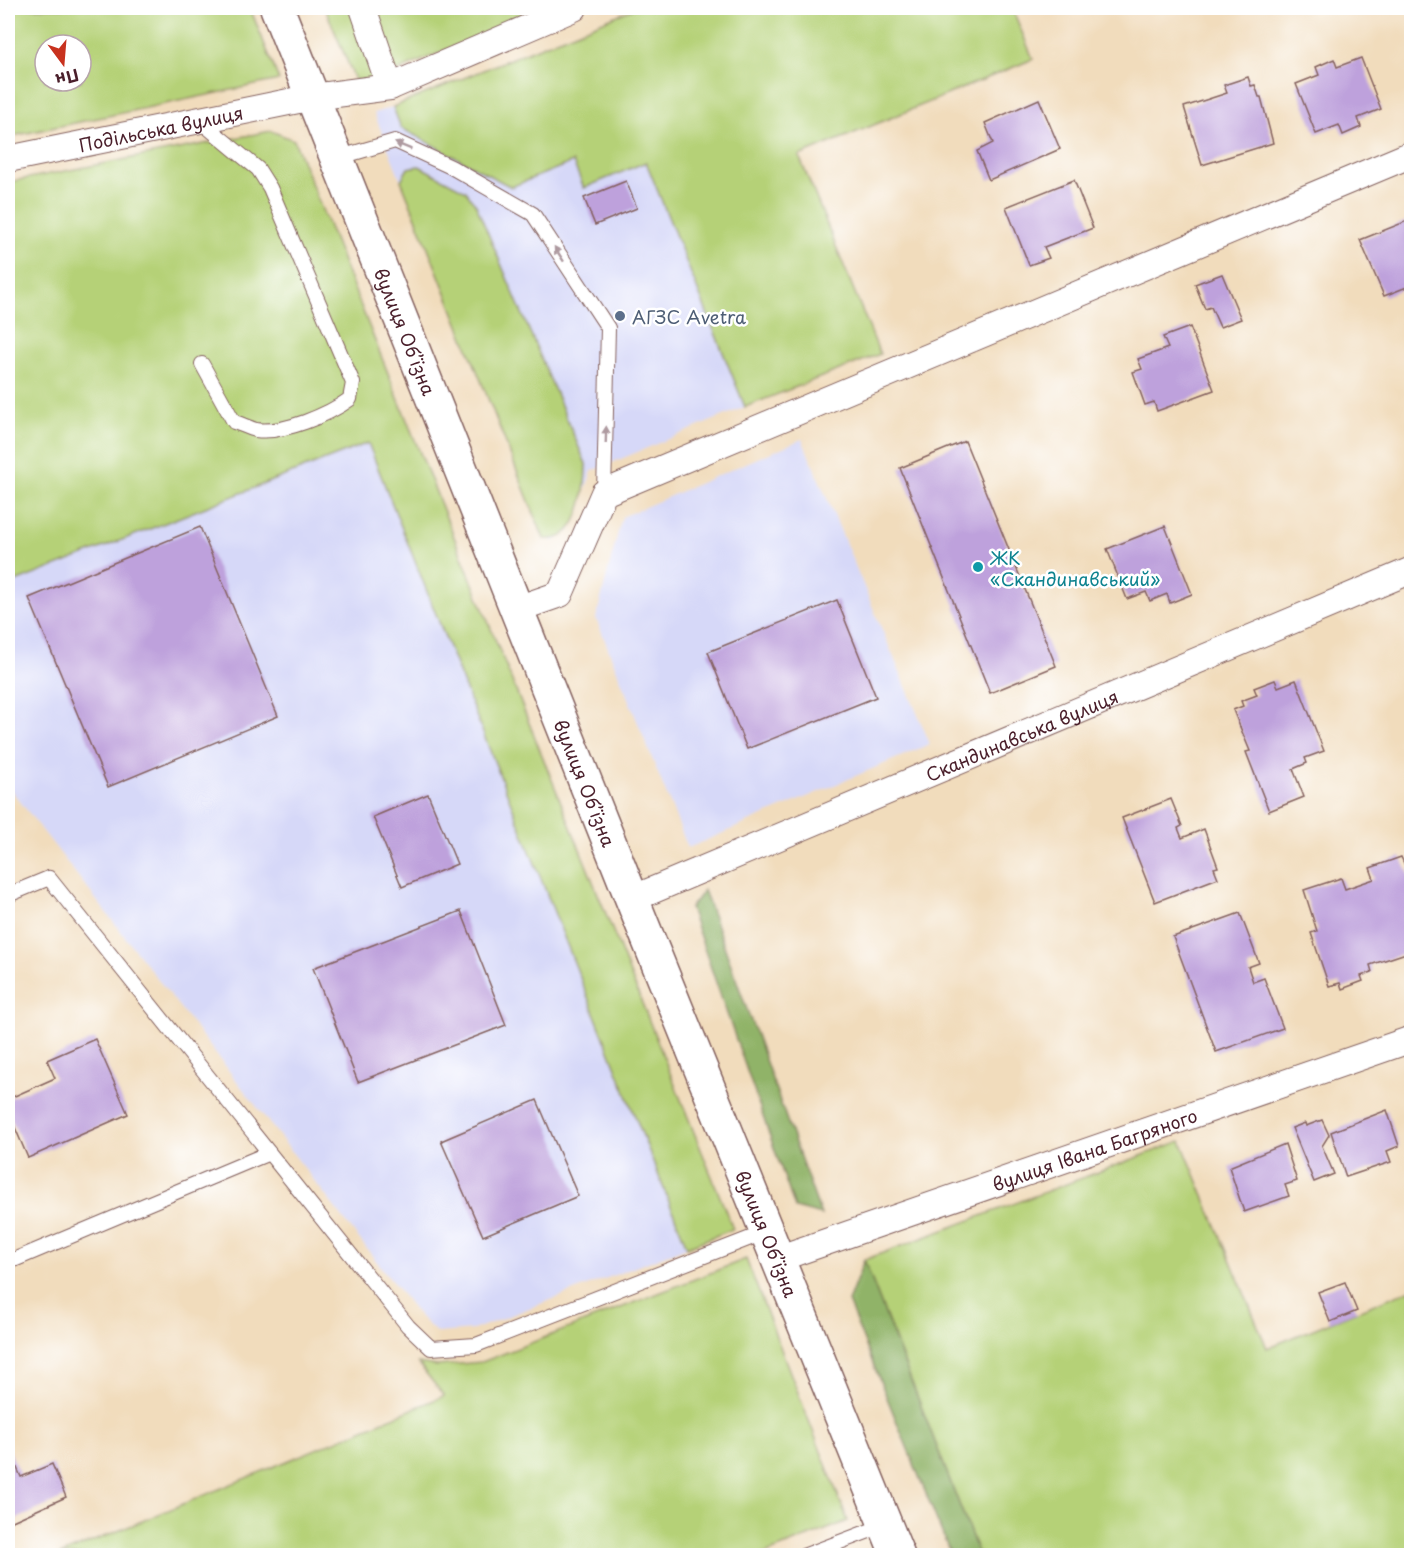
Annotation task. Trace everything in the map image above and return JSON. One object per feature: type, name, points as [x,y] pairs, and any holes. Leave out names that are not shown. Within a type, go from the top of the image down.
[{"type":"highway","name":"вулиця Об’їзна","points":[[277,8],[632,899],[898,1556]]},
{"type":"street","points":[[363,8],[390,87]]},
{"type":"street","name":"Подільська вулиця","points":[[8,159],[313,97],[390,87],[574,8]]},
{"type":"street","points":[[517,609],[560,594],[604,493],[1412,154]]},
{"type":"street","name":"Скандинавська вулиця","points":[[632,899],[1412,570]]},
{"type":"street","name":"вулиця Івана Багряного","points":[[772,1246],[1412,1040]]},
{"type":"lane","points":[[199,120],[258,170],[270,188],[353,383],[350,399],[333,412],[282,428],[256,430],[234,422],[202,364]]},
{"type":"lane","points":[[337,158],[395,141],[452,166],[533,214],[608,328],[604,493]]},
{"type":"lane","points":[[8,895],[49,878],[408,1326],[431,1348],[476,1345],[772,1246]]},
{"type":"lane","points":[[15,1259],[269,1153]]},
{"type":"lane","points":[[803,1556],[885,1525]]},
{"type":"shaded area","points":[[393,107],[646,162],[745,407],[592,471],[570,531],[554,541],[544,539],[374,113]]},
{"type":"shaded area","points":[[802,439],[930,744],[688,848],[596,618],[622,517]]},
{"type":"shaded area","points":[[368,442],[687,1247],[473,1330],[437,1333],[419,1316],[8,786],[8,585]]},
{"type":"green space","points":[[8,8],[250,8],[279,80],[8,137]]},
{"type":"green space","points":[[325,8],[543,8],[377,80],[355,80]]},
{"type":"green space","points":[[635,8],[1012,8],[1033,59],[799,156],[880,354],[745,407],[646,162],[584,188],[573,162],[511,187],[401,128],[393,107]]},
{"type":"green space","points":[[271,131],[294,140],[733,1229],[687,1247],[368,443],[8,585],[8,182]]},
{"type":"green space","points":[[419,166],[466,191],[476,205],[586,464],[582,501],[578,514],[566,533],[556,538],[544,539],[401,180],[408,168]]},
{"type":"green space","points":[[704,890],[821,1215],[795,1208],[690,908]]},
{"type":"green space","points":[[1181,1141],[1267,1348],[1411,1289],[1411,1555],[979,1555],[864,1260]]},
{"type":"green space","points":[[746,1259],[848,1521],[760,1556],[60,1555],[444,1396],[418,1363],[437,1366],[482,1362]]},
{"type":"green space","points":[[864,1260],[979,1555],[951,1555],[848,1302]]},
{"type":"building","points":[[1361,58],[1381,109],[1358,118],[1361,127],[1343,135],[1339,125],[1316,134],[1296,84],[1319,75],[1316,67],[1334,59],[1337,67]]},
{"type":"building","points":[[1248,77],[1251,86],[1255,85],[1261,97],[1273,143],[1202,165],[1184,107],[1227,93],[1224,85]]},
{"type":"building","points":[[1039,99],[1060,149],[989,180],[977,151],[993,143],[985,123]]},
{"type":"building","points":[[1074,180],[1093,228],[1044,247],[1049,258],[1029,265],[1006,207]]},
{"type":"building","points":[[626,181],[637,208],[595,225],[584,198]]},
{"type":"building","points":[[1412,219],[1412,285],[1384,296],[1360,240]]},
{"type":"building","points":[[1222,274],[1241,319],[1220,327],[1211,307],[1205,309],[1195,284]]},
{"type":"building","points":[[1190,327],[1214,390],[1157,411],[1154,402],[1145,405],[1133,372],[1142,369],[1138,359],[1168,348],[1163,337]]},
{"type":"building","name":"ЖК «Скандинавський»","points":[[965,441],[1056,666],[990,693],[900,468]]},
{"type":"building","points":[[1165,526],[1192,594],[1170,603],[1167,594],[1150,601],[1146,592],[1127,599],[1107,549]]},
{"type":"building","points":[[200,527],[278,716],[108,787],[29,598]]},
{"type":"building","points":[[837,600],[876,697],[747,749],[708,652]]},
{"type":"building","points":[[1275,680],[1278,687],[1296,680],[1324,751],[1305,758],[1307,763],[1293,769],[1304,797],[1269,811],[1246,752],[1250,751],[1233,710],[1243,706],[1241,701],[1257,695],[1254,688]]},
{"type":"building","points":[[428,794],[457,864],[402,887],[373,817]]},
{"type":"building","points":[[1171,799],[1182,826],[1178,828],[1182,838],[1204,829],[1218,867],[1214,868],[1218,878],[1155,902],[1122,818]]},
{"type":"building","points":[[1401,857],[1412,880],[1412,956],[1407,958],[1406,953],[1370,965],[1372,972],[1361,976],[1363,981],[1342,989],[1340,983],[1329,986],[1311,933],[1317,931],[1304,890],[1341,878],[1345,889],[1374,879],[1370,868]]},
{"type":"building","points":[[461,911],[506,1025],[358,1082],[313,968]]},
{"type":"building","points":[[1240,913],[1259,963],[1248,967],[1253,982],[1264,978],[1283,1028],[1216,1052],[1173,937]]},
{"type":"building","points":[[95,1039],[128,1114],[28,1158],[8,1111],[8,1099],[55,1078],[47,1060]]},
{"type":"building","points":[[537,1100],[578,1196],[483,1236],[441,1141]]},
{"type":"building","points":[[1387,1110],[1399,1146],[1387,1151],[1391,1162],[1346,1177],[1331,1132]]},
{"type":"building","points":[[1322,1120],[1329,1135],[1322,1146],[1334,1174],[1314,1182],[1292,1128]]},
{"type":"building","points":[[1285,1144],[1297,1181],[1285,1185],[1289,1196],[1244,1212],[1229,1167]]},
{"type":"building","points":[[1345,1282],[1357,1311],[1330,1322],[1318,1292]]},
{"type":"building","points":[[8,1447],[21,1477],[52,1464],[66,1497],[8,1523]]},
{"type":"place","name":"АГЗС Avetra","points":[[620,316]]},
{"type":"place","name":"ЖК «Скандинавський»","points":[[978,567]]}]
